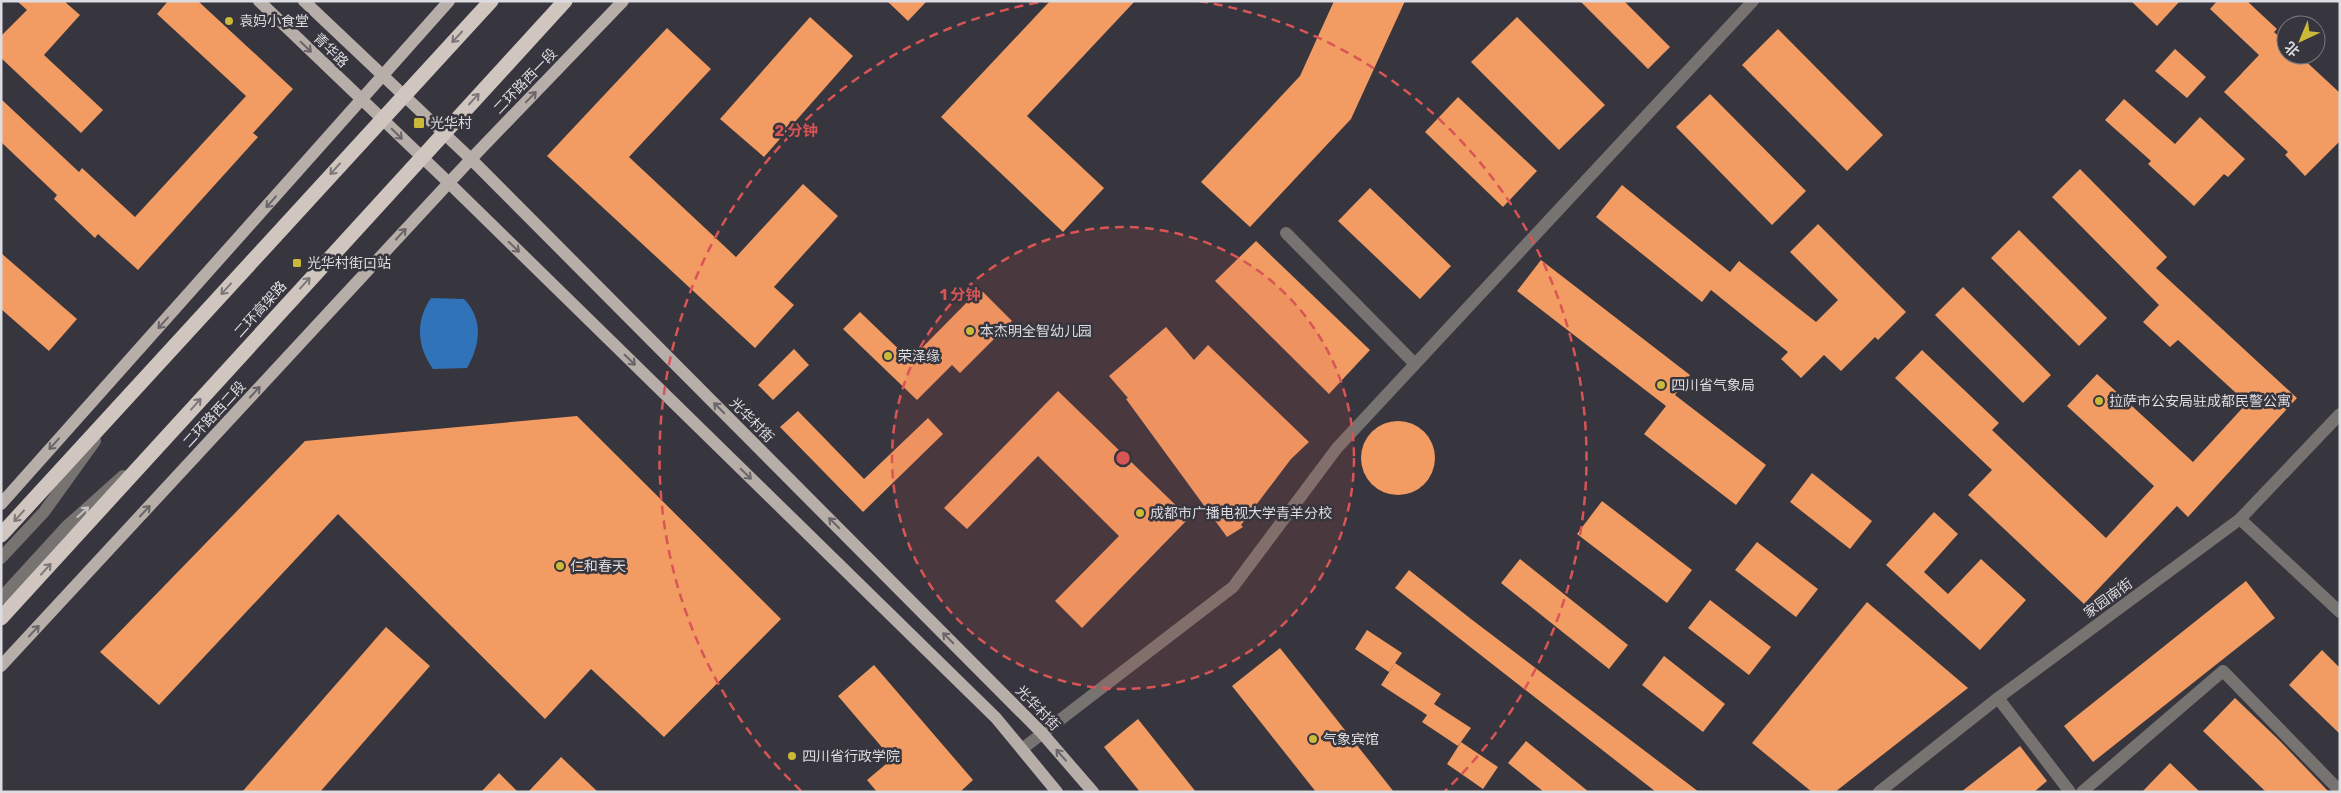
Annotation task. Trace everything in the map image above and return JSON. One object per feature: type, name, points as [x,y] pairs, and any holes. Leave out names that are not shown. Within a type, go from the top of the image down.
[{"type":"highway","points":[[1,535],[491,1]]},
{"type":"highway","name":"二环高架路","points":[[1,618],[564,1]]},
{"type":"main road","name":"青华路","points":[[259,1],[362,100]]},
{"type":"main road","name":"青华路","points":[[304,1],[384,75]]},
{"type":"main road","points":[[1,504],[449,1]]},
{"type":"main road","name":"二环路西一段","points":[[448,182],[623,1]]},
{"type":"main road","name":"光华村街","points":[[384,75],[471,159],[1042,733],[1093,792]]},
{"type":"main road","points":[[362,100],[996,718],[1057,792]]},
{"type":"main road","name":"二环路西二段","points":[[1,666],[448,182]]},
{"type":"street","points":[[1022,749],[1233,586],[1337,448],[1753,1]]},
{"type":"street","points":[[1286,233],[1415,364]]},
{"type":"street","points":[[1,558],[44,512],[122,403]]},
{"type":"street","name":"家园南街","points":[[1879,792],[1998,698],[2240,519],[2340,414]]},
{"type":"street","points":[[1,598],[66,527],[163,440]]},
{"type":"street","points":[[2240,519],[2340,612]]},
{"type":"street","points":[[2082,792],[2223,672],[2340,791]]},
{"type":"street","points":[[1998,698],[2070,792]]},
{"type":"water","points":[[431,298],[464,299],[475,315],[478,333],[477,342],[467,368],[433,369],[428,361],[421,343],[420,325],[422,316]]},
{"type":"building","points":[[17,1],[64,1],[80,15],[44,55],[103,110],[81,133],[1,58],[1,36],[27,10]]},
{"type":"building","points":[[168,1],[198,1],[293,89],[253,133],[258,137],[138,270],[98,234],[95,238],[54,199],[57,195],[1,142],[1,99],[79,172],[82,168],[135,217],[246,96],[157,14]]},
{"type":"building","points":[[887,1],[927,1],[908,21]]},
{"type":"building","points":[[1050,1],[1135,1],[1027,116],[1104,188],[1063,232],[941,117]]},
{"type":"building","points":[[1334,1],[1405,1],[1351,119],[1250,227],[1201,182],[1300,76]]},
{"type":"building","points":[[1580,1],[1624,1],[1670,47],[1648,69]]},
{"type":"building","points":[[2131,1],[2180,1],[2157,26]]},
{"type":"building","points":[[2217,1],[2247,1],[2276,28],[2274,32],[2276,34],[2276,65],[2310,65],[2340,93],[2340,141],[2305,176],[2285,155],[2288,152],[2224,92],[2259,55],[2210,9]]},
{"type":"building","points":[[810,17],[853,56],[764,157],[720,119]]},
{"type":"building","points":[[1517,17],[1605,105],[1559,150],[1471,62]]},
{"type":"building","points":[[667,28],[711,69],[629,157],[736,257],[803,184],[838,216],[774,287],[794,305],[755,348],[547,156]]},
{"type":"building","points":[[1778,29],[1883,135],[1847,171],[1742,65]]},
{"type":"building","points":[[2175,49],[2206,77],[2187,98],[2155,71]]},
{"type":"building","points":[[1710,94],[1806,191],[1772,225],[1676,127]]},
{"type":"building","points":[[1458,97],[1537,171],[1503,207],[1425,132]]},
{"type":"building","points":[[2124,99],[2175,144],[2200,117],[2245,159],[2228,177],[2224,174],[2194,206],[2148,164],[2151,161],[2105,120]]},
{"type":"building","points":[[2080,169],[2167,257],[2156,268],[2297,398],[2188,517],[2177,506],[2084,604],[1968,495],[1992,470],[1895,378],[1922,350],[1999,423],[1992,430],[2106,538],[2154,486],[2067,406],[2097,374],[2193,462],[2247,403],[2178,340],[2170,347],[2143,322],[2159,305],[2052,197]]},
{"type":"building","points":[[1622,185],[1730,272],[1739,261],[1816,322],[1838,300],[1790,252],[1818,224],[1906,312],[1878,340],[1875,337],[1841,371],[1824,355],[1801,378],[1781,359],[1788,352],[1711,290],[1702,302],[1596,217]]},
{"type":"building","points":[[1370,188],[1451,266],[1420,299],[1338,221]]},
{"type":"building","points":[[2019,230],[2107,318],[2079,346],[1991,258]]},
{"type":"building","points":[[1256,241],[1370,350],[1329,394],[1215,281]]},
{"type":"building","points":[[1,253],[77,319],[49,351],[1,309]]},
{"type":"building","name":"四川省气象局","points":[[1541,260],[1690,375],[1675,395],[1766,465],[1736,505],[1644,434],[1666,406],[1517,291]]},
{"type":"building","points":[[1963,287],[2051,375],[2023,403],[1935,315]]},
{"type":"building","points":[[980,289],[1012,321],[960,373],[952,365],[917,400],[843,329],[860,312],[910,360]]},
{"type":"building","points":[[1166,327],[1194,360],[1208,345],[1309,442],[1291,459],[1241,525],[1243,527],[1227,537],[1126,399],[1128,398],[1109,376]]},
{"type":"building","points":[[794,349],[809,365],[773,400],[758,385]]},
{"type":"building","name":"成都市广播电视大学青羊分校","points":[[1058,391],[1189,518],[1082,628],[1055,601],[1119,536],[1038,456],[967,529],[944,508]]},
{"type":"building","points":[[798,411],[864,479],[928,418],[943,434],[863,512],[780,427]]},
{"type":"building","name":"仁和春天","points":[[577,416],[781,619],[664,737],[591,669],[545,719],[338,514],[159,705],[100,652],[305,441]]},
{"type":"building","points":[[1398,421],[1419,427],[1429,437],[1435,458],[1429,479],[1419,489],[1398,495],[1377,489],[1367,479],[1361,458],[1367,437],[1377,427]]},
{"type":"building","points":[[1812,473],[1872,521],[1850,549],[1790,502]]},
{"type":"building","points":[[1602,501],[1692,570],[1667,603],[1577,534]]},
{"type":"building","points":[[1934,512],[1958,534],[1924,572],[1948,594],[1981,559],[2026,600],[1980,650],[1886,565]]},
{"type":"building","points":[[1757,542],[1818,589],[1796,617],[1735,570]]},
{"type":"building","points":[[1520,559],[1628,645],[1609,669],[1501,583]]},
{"type":"building","points":[[1409,570],[1699,792],[1656,792],[1395,588]]},
{"type":"building","points":[[2246,581],[2275,618],[2093,762],[2064,726]]},
{"type":"building","points":[[1710,600],[1771,647],[1749,675],[1688,628]]},
{"type":"building","points":[[1867,602],[1968,688],[1835,792],[1812,792],[1752,743]]},
{"type":"building","points":[[386,627],[430,666],[320,792],[242,792]]},
{"type":"building","points":[[1367,630],[1402,653],[1389,672],[1355,649]]},
{"type":"building","name":"气象宾馆","points":[[1280,648],[1394,792],[1316,792],[1232,686]]},
{"type":"building","points":[[2322,650],[2340,668],[2340,734],[2289,685]]},
{"type":"building","points":[[1664,656],[1725,704],[1703,732],[1642,685]]},
{"type":"building","points":[[1395,663],[1441,694],[1434,704],[1471,728],[1458,746],[1422,722],[1427,715],[1381,685]]},
{"type":"building","points":[[874,665],[973,780],[960,792],[877,792],[867,780],[892,759],[838,696]]},
{"type":"building","points":[[2235,698],[2329,792],[2266,792],[2203,731]]},
{"type":"building","points":[[1138,719],[1196,792],[1140,792],[1104,747]]},
{"type":"building","points":[[1526,741],[1589,792],[1544,792],[1508,763]]},
{"type":"building","points":[[1461,742],[1498,767],[1483,789],[1447,764]]},
{"type":"building","points":[[2020,746],[2047,781],[2034,792],[1961,792]]},
{"type":"building","points":[[561,757],[598,792],[528,792]]},
{"type":"building","points":[[2170,763],[2200,792],[2142,792]]},
{"type":"building","points":[[499,773],[518,792],[481,792]]},
{"type":"place","name":"袁妈小食堂","points":[[229,21]]},
{"type":"place","name":"光华村","points":[[419,123]]},
{"type":"place","name":"光华村街口站","points":[[297,263]]},
{"type":"place","name":"本杰明全智幼儿园","points":[[970,331]]},
{"type":"place","name":"荣泽缘","points":[[888,356]]},
{"type":"place","name":"四川省气象局","points":[[1661,385]]},
{"type":"place","name":"拉萨市公安局驻成都民警公寓","points":[[2099,401]]},
{"type":"place","name":"成都市广播电视大学青羊分校","points":[[1140,513]]},
{"type":"place","name":"仁和春天","points":[[560,566]]},
{"type":"place","name":"气象宾馆","points":[[1313,739]]},
{"type":"place","name":"四川省行政学院","points":[[792,756]]}]
